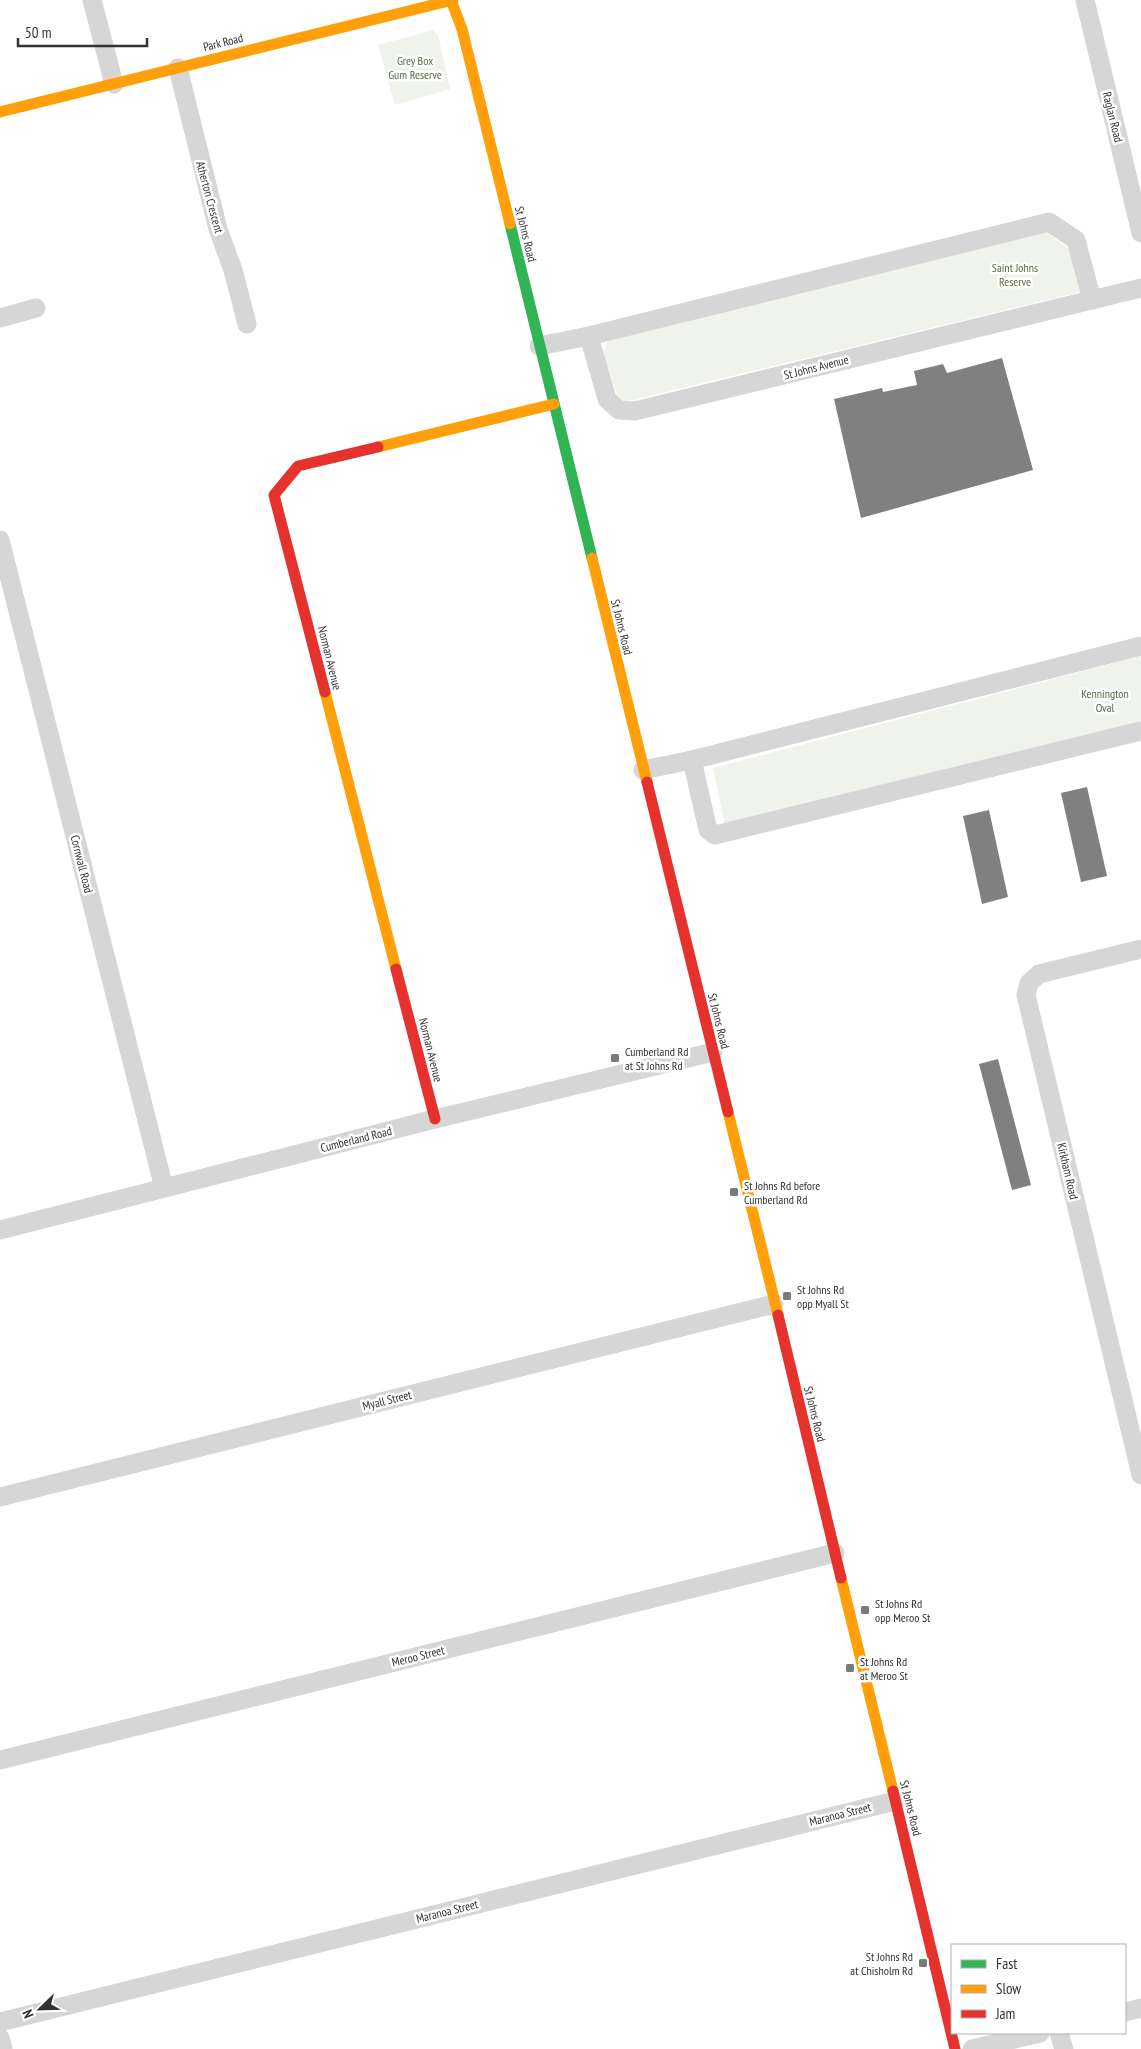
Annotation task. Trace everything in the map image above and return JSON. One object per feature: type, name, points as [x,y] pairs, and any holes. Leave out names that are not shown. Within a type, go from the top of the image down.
[{"type":"street","points":[[92,0],[114,84]]},
{"type":"street","name":"Park Road","points":[[0,112],[452,0]]},
{"type":"street","name":"St Johns Road","points":[[452,0],[462,29],[951,2032]]},
{"type":"street","name":"Raglan Road","points":[[1085,0],[1138,206],[1141,233]]},
{"type":"street","name":"Atherton Crescent","points":[[178,68],[218,228],[247,324]]},
{"type":"street","points":[[539,346],[589,336],[1049,222],[1076,240],[1092,300]]},
{"type":"street","name":"St Johns Avenue","points":[[589,336],[607,399],[619,410],[635,411],[1141,288]]},
{"type":"street","points":[[0,318],[36,308]]},
{"type":"street","name":"Norman Avenue","points":[[435,1119],[274,495],[298,466],[554,404]]},
{"type":"street","name":"Cornwall Road","points":[[0,540],[164,1188]]},
{"type":"street","points":[[643,770],[692,760],[1141,646]]},
{"type":"street","points":[[692,760],[708,830],[715,835],[1141,731]]},
{"type":"street","name":"Kirkham Road","points":[[1141,949],[1039,974],[1029,982],[1026,995],[1141,1475]]},
{"type":"street","name":"Cumberland Road","points":[[0,1230],[435,1119],[713,1052]]},
{"type":"street","name":"Myall Street","points":[[0,1497],[774,1304]]},
{"type":"street","name":"Meroo Street","points":[[0,1760],[835,1553]]},
{"type":"street","name":"Maranoa Street","points":[[0,2022],[895,1800]]},
{"type":"street","points":[[1126,2012],[1141,2008]]},
{"type":"street","name":"St Johns Road","points":[[951,2034],[955,2049]]},
{"type":"street","points":[[972,2049],[1036,2034]]},
{"type":"street","points":[[1059,2034],[1064,2049]]},
{"type":"street","points":[[0,2038],[3,2049]]},
{"type":"green space","name":"Grey Box Gum Reserve","points":[[433,30],[438,35],[450,89],[395,105],[378,45]]},
{"type":"green space","name":"Saint Johns Reserve","points":[[1046,232],[1069,249],[1080,292],[633,400],[624,401],[617,394],[603,352],[609,339]]},
{"type":"green space","name":"Kennington Oval","points":[[1141,656],[1141,725],[725,825],[713,768]]},
{"type":"building","points":[[1002,358],[1033,470],[861,518],[834,399],[882,388],[883,392],[917,385],[914,371],[943,364],[947,373]]},
{"type":"building","points":[[1087,787],[1107,876],[1081,882],[1061,793]]},
{"type":"building","points":[[989,810],[1008,897],[982,904],[963,816]]},
{"type":"building","points":[[998,1059],[1031,1185],[1012,1190],[979,1064]]},
{"type":"traffic: fast","points":[[510,224],[592,558]]},
{"type":"traffic: slow","points":[[451,0],[462,29],[510,224]]},
{"type":"traffic: slow","points":[[0,112],[453,0]]},
{"type":"traffic: slow","points":[[378,447],[554,404]]},
{"type":"traffic: slow","points":[[592,558],[647,782]]},
{"type":"traffic: slow","points":[[325,692],[396,969]]},
{"type":"traffic: slow","points":[[728,1112],[778,1315]]},
{"type":"traffic: slow","points":[[841,1578],[893,1791]]},
{"type":"traffic: jam","points":[[325,692],[274,495],[298,466],[378,447]]},
{"type":"traffic: jam","points":[[647,782],[728,1112]]},
{"type":"traffic: jam","points":[[396,969],[435,1119]]},
{"type":"traffic: jam","points":[[778,1315],[841,1578]]},
{"type":"traffic: jam","points":[[893,1791],[951,2032]]},
{"type":"traffic: jam","points":[[951,2034],[955,2049]]},
{"type":"place","name":"Cumberland Rd at St Johns Rd","points":[[615,1058]]},
{"type":"place","name":"St Johns Rd before Cumberland Rd","points":[[734,1192]]},
{"type":"place","name":"St Johns Rd opp Myall St","points":[[787,1296]]},
{"type":"place","name":"St Johns Rd opp Meroo St","points":[[865,1610]]},
{"type":"place","name":"St Johns Rd at Meroo St","points":[[850,1668]]},
{"type":"place","name":"St Johns Rd at Chisholm Rd","points":[[923,1963]]}]
